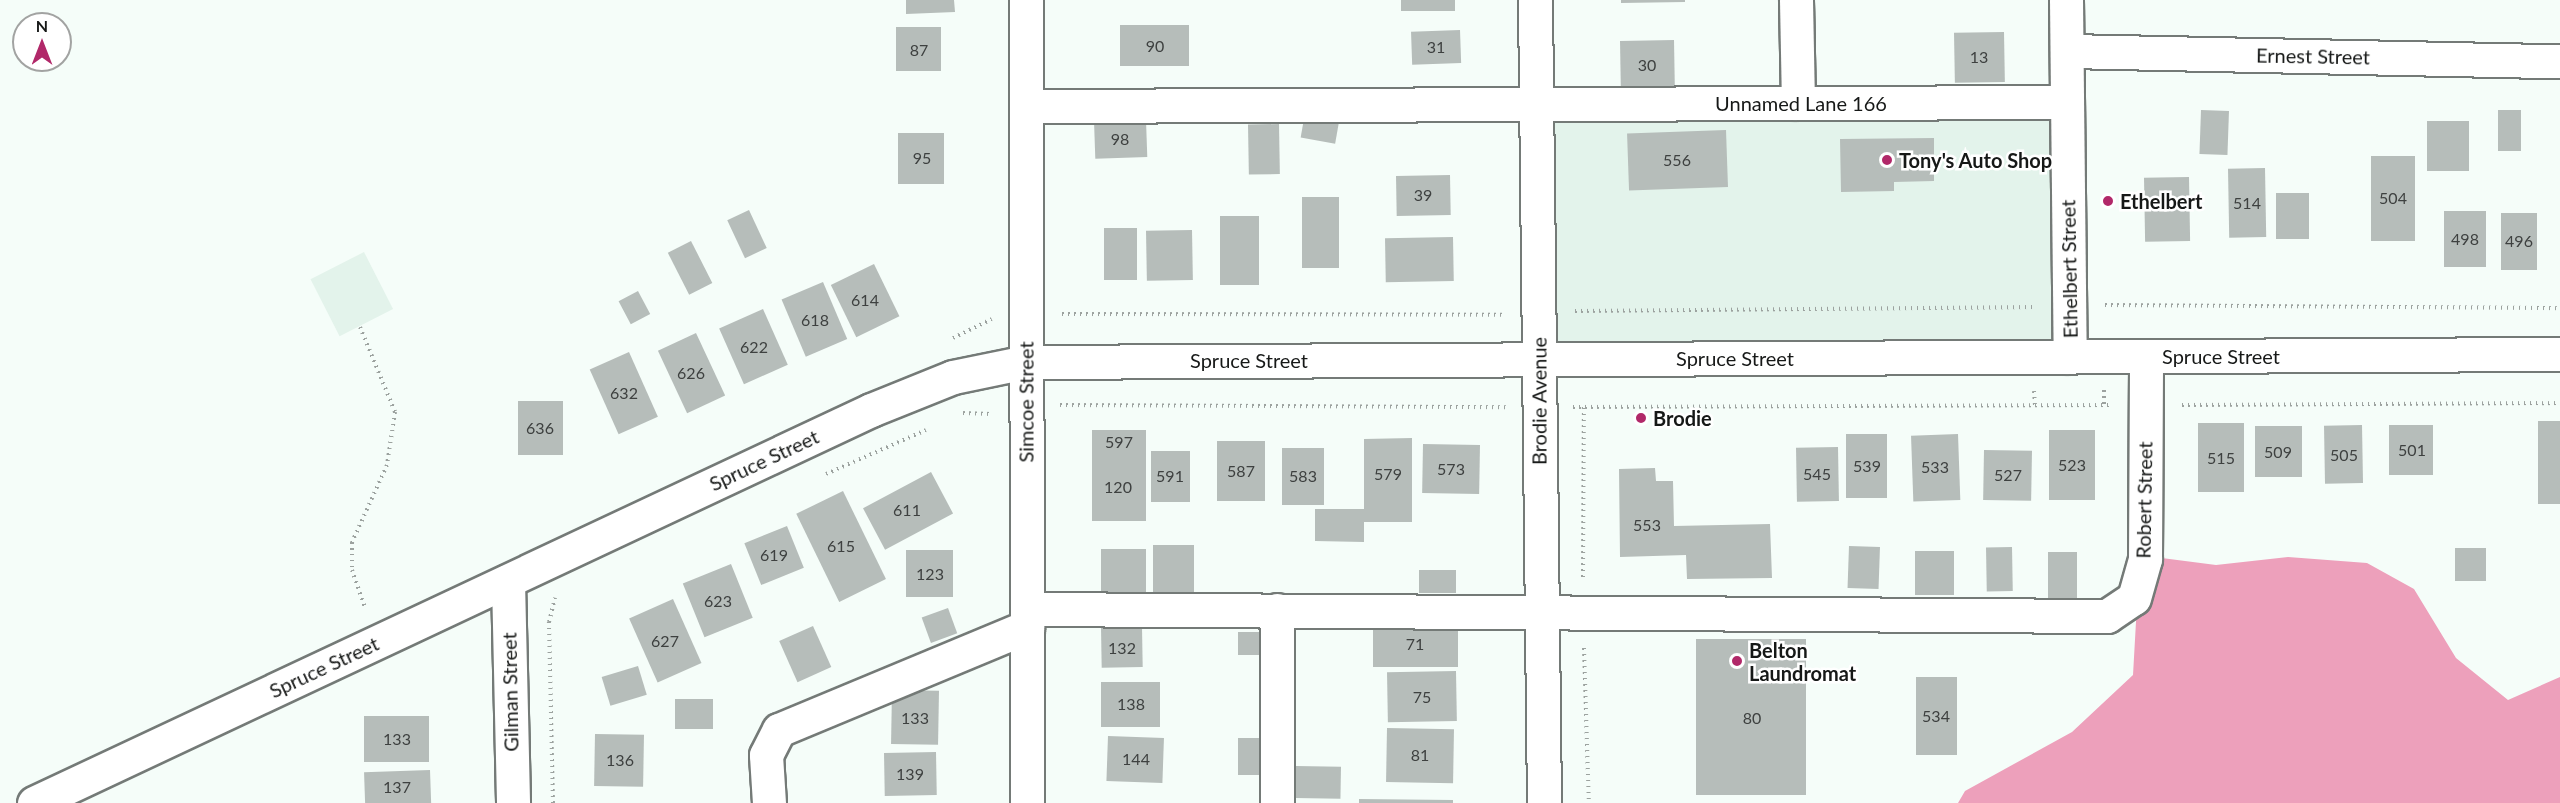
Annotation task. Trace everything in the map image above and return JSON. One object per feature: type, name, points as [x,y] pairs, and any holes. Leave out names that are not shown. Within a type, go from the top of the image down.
[{"type":"street","name":"Simcoe Street","points":[[1026,0],[1027,803]]},
{"type":"street","name":"Brodie Avenue","points":[[1535,0],[1534,104],[1544,803]]},
{"type":"street","points":[[1796,0],[1798,103]]},
{"type":"street","name":"Ethelbert Street","points":[[2066,0],[2070,357]]},
{"type":"street","name":"Ernest Street","points":[[2067,51],[2560,61]]},
{"type":"street","name":"Unnamed Lane 166","points":[[1026,106],[2067,102]]},
{"type":"street","name":"Spruce Street","points":[[34,803],[871,410],[953,377],[1026,362],[2560,354]]},
{"type":"street","name":"Robert Street","points":[[1027,618],[1277,610],[2107,616],[2134,598],[2145,559],[2146,356]]},
{"type":"street","name":"Gilman Street","points":[[508,581],[513,803]]},
{"type":"street","points":[[1277,610],[1277,803]]},
{"type":"street","points":[[769,803],[766,756],[779,730],[1027,618]]},
{"type":"path","points":[[360,327],[395,412],[387,465],[352,542],[352,570],[380,641]]},
{"type":"path","points":[[951,418],[1026,405],[1539,407],[2560,403]]},
{"type":"path","points":[[821,476],[930,428]]},
{"type":"path","points":[[509,619],[562,592]]},
{"type":"path","points":[[553,803],[549,622],[555,597]]},
{"type":"shaded area","points":[[2064,105],[2068,353],[1541,362],[1537,114]]},
{"type":"shaded area","points":[[364,252],[393,309],[340,336],[311,279]]},
{"type":"shaded area","points":[[2154,557],[2216,565],[2288,557],[2367,563],[2414,589],[2456,658],[2508,700],[2560,677],[2560,803],[1958,803],[1965,791],[2072,732],[2133,675],[2137,604]]},
{"type":"building","points":[[906,0],[954,0],[955,12],[906,14]]},
{"type":"building","points":[[1401,0],[1455,0],[1455,11],[1401,11]]},
{"type":"building","points":[[1621,0],[1685,0],[1685,2],[1621,3]]},
{"type":"building","points":[[1120,25],[1189,25],[1189,66],[1120,66]]},
{"type":"building","points":[[896,27],[941,27],[941,71],[896,71]]},
{"type":"building","points":[[1460,30],[1461,63],[1412,65],[1411,32]]},
{"type":"building","points":[[2004,32],[2005,82],[1955,83],[1954,33]]},
{"type":"building","points":[[1674,40],[1675,89],[1621,90],[1620,41]]},
{"type":"building","points":[[2201,110],[2229,111],[2227,155],[2199,154]]},
{"type":"building","points":[[2498,110],[2521,110],[2521,151],[2498,151]]},
{"type":"building","points":[[1305,113],[1339,119],[1335,144],[1301,138]]},
{"type":"building","points":[[1146,120],[1147,157],[1095,159],[1094,122]]},
{"type":"building","points":[[2427,121],[2469,121],[2469,171],[2427,171]]},
{"type":"building","points":[[1279,124],[1280,174],[1249,175],[1248,125]]},
{"type":"building","points":[[1726,130],[1728,187],[1629,190],[1627,133]]},
{"type":"building","points":[[898,133],[944,133],[944,184],[898,184]]},
{"type":"building","name":"Tony's Auto Shop","points":[[1934,138],[1934,181],[1894,182],[1894,191],[1841,192],[1840,139]]},
{"type":"building","points":[[2371,156],[2415,156],[2415,241],[2371,241]]},
{"type":"building","points":[[2265,168],[2266,237],[2229,238],[2228,169]]},
{"type":"building","points":[[1450,175],[1451,215],[1397,216],[1396,176]]},
{"type":"building","points":[[2189,177],[2190,241],[2145,242],[2144,178]]},
{"type":"building","points":[[2276,193],[2309,193],[2309,239],[2276,239]]},
{"type":"building","points":[[1302,197],[1339,197],[1339,268],[1302,268]]},
{"type":"building","points":[[749,210],[767,248],[745,258],[727,220]]},
{"type":"building","points":[[2444,211],[2486,211],[2486,267],[2444,267]]},
{"type":"building","points":[[2501,213],[2537,213],[2537,270],[2501,270]]},
{"type":"building","points":[[1220,216],[1259,216],[1259,285],[1220,285]]},
{"type":"building","points":[[1104,228],[1137,228],[1137,280],[1104,280]]},
{"type":"building","points":[[1192,230],[1193,280],[1147,281],[1146,231]]},
{"type":"building","points":[[1453,237],[1454,281],[1386,282],[1385,238]]},
{"type":"building","points":[[691,241],[712,283],[689,295],[668,253]]},
{"type":"building","points":[[874,264],[899,316],[856,337],[831,285]]},
{"type":"building","points":[[823,282],[847,339],[806,357],[782,300]]},
{"type":"building","points":[[638,291],[650,314],[631,324],[619,301]]},
{"type":"building","points":[[763,309],[788,365],[744,384],[719,329]]},
{"type":"building","points":[[696,333],[725,396],[687,413],[658,351]]},
{"type":"building","points":[[629,352],[658,417],[619,434],[590,369]]},
{"type":"building","points":[[518,401],[563,401],[563,455],[518,455]]},
{"type":"building","points":[[2538,421],[2560,421],[2560,504],[2538,504]]},
{"type":"building","points":[[2198,423],[2244,423],[2244,492],[2198,492]]},
{"type":"building","points":[[2362,425],[2363,483],[2325,484],[2324,426]]},
{"type":"building","points":[[2389,425],[2433,425],[2433,475],[2389,475]]},
{"type":"building","points":[[2255,426],[2302,426],[2302,477],[2255,477]]},
{"type":"building","points":[[1092,430],[1146,430],[1146,521],[1092,521]]},
{"type":"building","points":[[2049,430],[2095,430],[2095,500],[2049,500]]},
{"type":"building","points":[[1846,434],[1887,434],[1887,498],[1846,498]]},
{"type":"building","points":[[1958,434],[1960,500],[1913,502],[1911,436]]},
{"type":"building","points":[[1412,438],[1412,522],[1364,522],[1364,542],[1315,541],[1315,509],[1364,509],[1364,439]]},
{"type":"building","points":[[1217,441],[1265,441],[1265,501],[1217,501]]},
{"type":"building","points":[[1423,444],[1480,445],[1479,494],[1422,493]]},
{"type":"building","points":[[1838,447],[1839,501],[1797,502],[1796,448]]},
{"type":"building","points":[[1282,448],[1324,448],[1324,505],[1282,505]]},
{"type":"building","points":[[1984,450],[2032,451],[2031,501],[1983,500]]},
{"type":"building","points":[[1151,451],[1190,451],[1190,502],[1151,502]]},
{"type":"building","points":[[1655,468],[1656,481],[1673,481],[1674,526],[1770,524],[1772,578],[1687,579],[1686,555],[1620,557],[1619,469]]},
{"type":"building","points":[[931,472],[953,513],[885,550],[863,508]]},
{"type":"building","points":[[843,491],[886,579],[839,602],[796,514]]},
{"type":"building","points":[[787,526],[804,568],[761,585],[744,543]]},
{"type":"building","points":[[1153,545],[1194,545],[1194,599],[1153,599]]},
{"type":"building","points":[[1849,546],[1880,547],[1879,589],[1848,588]]},
{"type":"building","points":[[1986,547],[2012,547],[2013,591],[1987,591]]},
{"type":"building","points":[[2455,548],[2486,548],[2486,581],[2455,581]]},
{"type":"building","points":[[1101,549],[1146,549],[1146,598],[1101,598]]},
{"type":"building","points":[[906,550],[953,550],[953,597],[906,597]]},
{"type":"building","points":[[1915,551],[1954,551],[1954,595],[1915,595]]},
{"type":"building","points":[[2048,552],[2077,552],[2077,599],[2048,599]]},
{"type":"building","points":[[731,564],[753,618],[705,637],[683,583]]},
{"type":"building","points":[[1419,570],[1456,570],[1456,593],[1419,593]]},
{"type":"building","points":[[673,599],[701,663],[658,682],[629,619]]},
{"type":"building","points":[[948,608],[957,633],[931,643],[922,618]]},
{"type":"building","points":[[1373,621],[1458,621],[1458,667],[1373,667]]},
{"type":"building","points":[[813,626],[831,667],[798,682],[779,641]]},
{"type":"building","points":[[1142,627],[1143,667],[1102,668],[1101,628]]},
{"type":"building","points":[[1238,632],[1261,632],[1261,655],[1238,655]]},
{"type":"building","points":[[1696,639],[1806,639],[1806,795],[1696,795]]},
{"type":"building","points":[[638,666],[647,695],[610,706],[602,677]]},
{"type":"building","points":[[1456,671],[1457,721],[1388,722],[1387,672]]},
{"type":"building","points":[[1916,677],[1957,677],[1957,755],[1916,755]]},
{"type":"building","points":[[1101,682],[1160,682],[1160,727],[1101,727]]},
{"type":"building","points":[[892,690],[939,691],[938,745],[891,744]]},
{"type":"building","points":[[675,699],[713,699],[713,729],[675,729]]},
{"type":"building","points":[[364,716],[429,716],[429,762],[364,762]]},
{"type":"building","points":[[1387,728],[1454,729],[1453,783],[1386,782]]},
{"type":"building","points":[[595,734],[644,735],[643,787],[594,786]]},
{"type":"building","points":[[1108,736],[1164,738],[1162,783],[1106,781]]},
{"type":"building","points":[[1238,738],[1265,738],[1265,775],[1238,775]]},
{"type":"building","points":[[936,752],[937,795],[885,796],[884,753]]},
{"type":"building","points":[[1296,766],[1341,767],[1340,799],[1295,798]]},
{"type":"building","points":[[430,770],[431,803],[365,803],[364,772]]},
{"type":"building","points":[[1359,799],[1453,800],[1453,803],[1359,803]]},
{"type":"place","name":"Tony's Auto Shop","points":[[1887,160]]},
{"type":"place","name":"Ethelbert","points":[[2108,201]]},
{"type":"place","name":"Brodie","points":[[1641,418]]},
{"type":"place","name":"Belton Laundromat","points":[[1737,661]]}]
